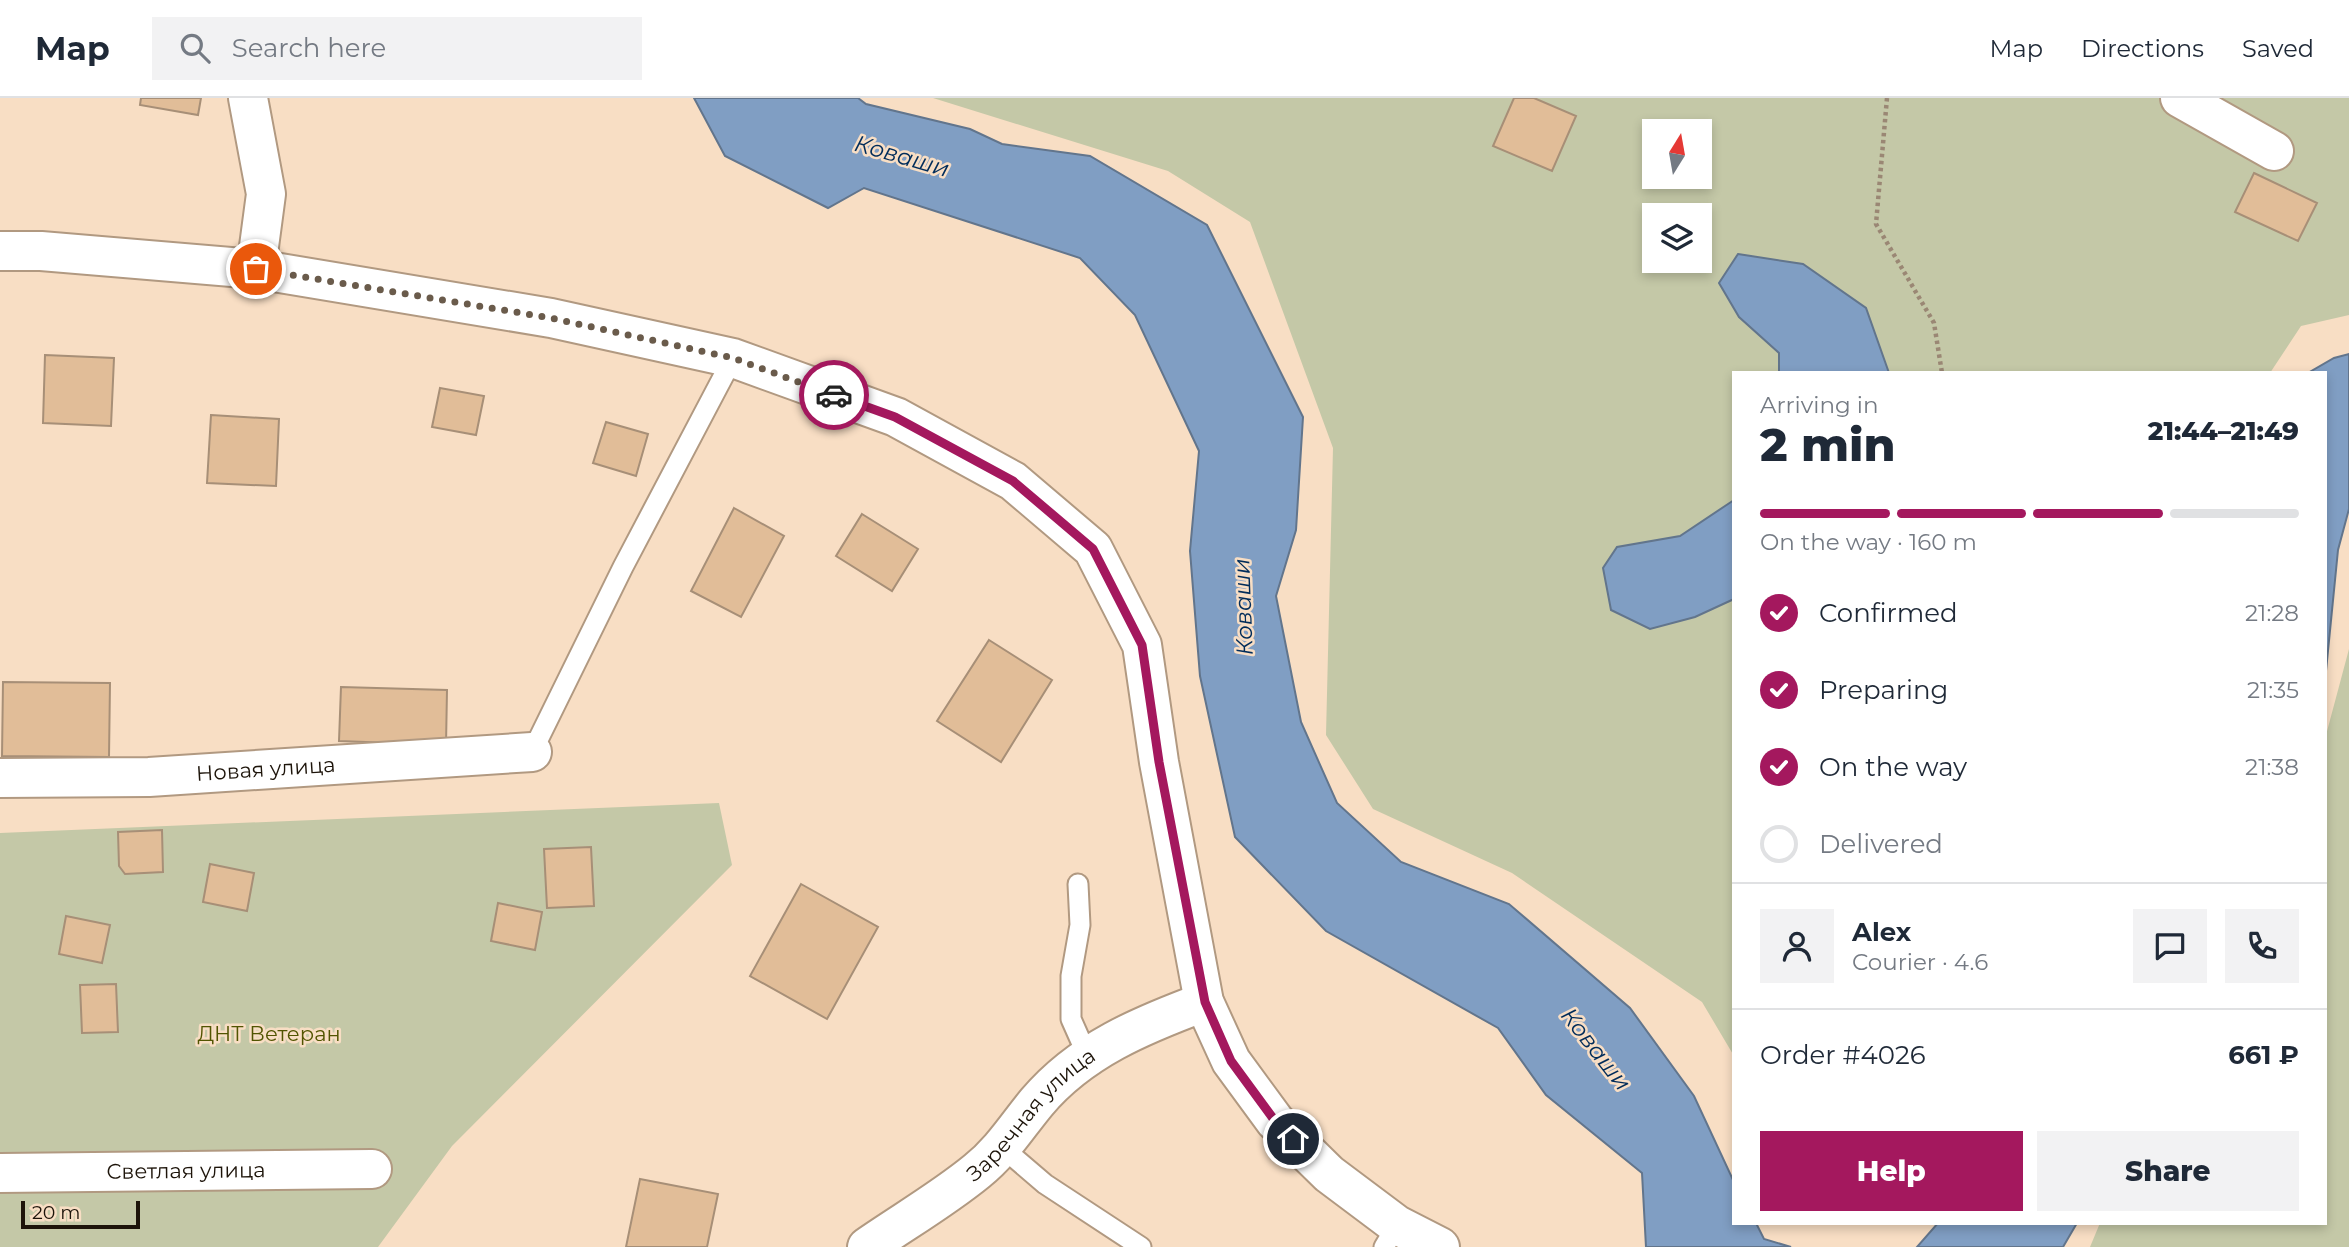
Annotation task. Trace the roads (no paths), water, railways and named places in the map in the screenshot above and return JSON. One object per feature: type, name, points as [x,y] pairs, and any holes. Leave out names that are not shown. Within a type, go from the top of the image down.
[{"type":"main road","points":[[248,98],[266,194],[256,269]]},
{"type":"main road","points":[[2180,98],[2274,150]]},
{"type":"main road","points":[[0,251],[41,251],[256,269],[551,318],[733,358],[895,417],[1013,481],[1093,549],[1142,645],[1159,762],[1205,1002],[1231,1061],[1275,1121],[1391,1236],[1440,1247]]},
{"type":"main road","name":"Новая улица","points":[[0,778],[149,777],[531,752]]},
{"type":"main road","name":"Заречная улица","points":[[867,1247],[977,1172],[1003,1148],[1038,1101],[1087,1055],[1149,1022],[1205,1002]]},
{"type":"main road","name":"Светлая улица","points":[[0,1173],[372,1169]]},
{"type":"lane","points":[[531,752],[622,567],[733,358]]},
{"type":"lane","points":[[1078,884],[1080,925],[1071,976],[1071,1019],[1087,1055]]},
{"type":"lane","points":[[1003,1148],[1045,1184],[1140,1247]]},
{"type":"water","name":"Коваши","points":[[694,98],[858,98],[866,104],[970,129],[1002,144],[1090,156],[1207,225],[1303,417],[1296,530],[1276,596],[1301,722],[1337,803],[1401,862],[1509,904],[1630,1008],[1694,1096],[1732,1178],[1732,1225],[1757,1225],[1764,1239],[1791,1247],[1646,1247],[1642,1173],[1546,1095],[1498,1028],[1326,931],[1235,837],[1200,676],[1190,551],[1199,451],[1135,315],[1080,258],[864,188],[828,208],[725,156]]},
{"type":"water","points":[[1738,254],[1803,264],[1866,308],[1888,371],[1779,371],[1779,353],[1739,317],[1719,283]]},
{"type":"water","points":[[2349,354],[2349,509],[2338,550],[2327,661],[2327,371],[2311,371],[2334,358]]},
{"type":"water","points":[[1732,501],[1732,600],[1695,617],[1650,629],[1611,610],[1603,568],[1617,547],[1680,536]]},
{"type":"water","points":[[1936,1225],[2076,1225],[2063,1247],[1917,1247]]},
{"type":"park label","name":"ДНТ Ветеран","points":[[269,1034]]}]
